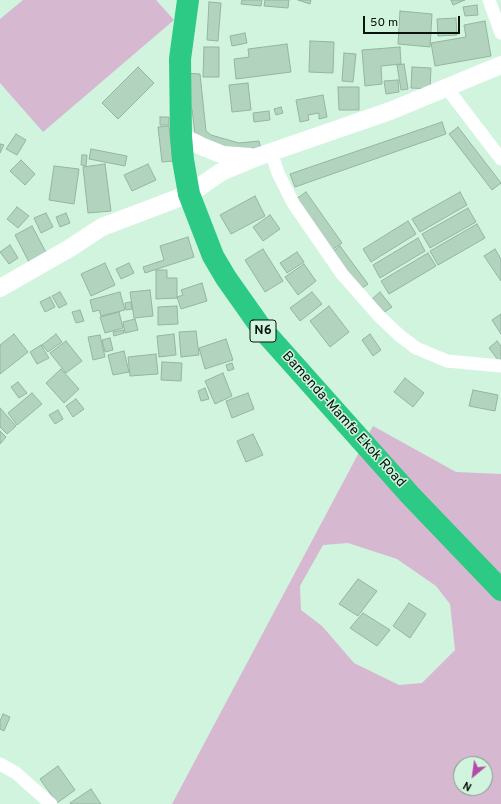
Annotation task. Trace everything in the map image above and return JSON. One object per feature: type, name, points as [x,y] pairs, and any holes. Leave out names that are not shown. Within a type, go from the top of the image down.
[{"type":"highway","name":"Bamenda-Mamfe Ekok Road","points":[[188,0],[180,59],[181,136],[183,160],[190,194],[213,256],[226,278],[262,329],[410,496],[501,590]]},
{"type":"street","points":[[489,0],[501,33]]},
{"type":"street","points":[[0,288],[70,248],[102,227],[190,194],[221,172],[264,155],[390,111],[501,65]]},
{"type":"street","points":[[446,87],[501,159]]},
{"type":"street","points":[[181,136],[223,155],[264,155]]},
{"type":"street","points":[[264,155],[278,173],[293,203],[342,274],[389,326],[416,348],[447,361],[501,366]]},
{"type":"street","points":[[0,764],[16,773],[51,804]]},
{"type":"shaded area","points":[[23,0],[156,0],[174,20],[43,132],[0,83],[0,19]]},
{"type":"shaded area","points":[[373,426],[456,472],[501,474],[501,804],[172,804]],"holes":[[[348,543],[397,559],[436,586],[450,604],[455,650],[422,683],[399,685],[354,663],[322,626],[301,610],[300,586],[323,545]]]},
{"type":"building","points":[[242,0],[262,0],[261,6],[241,4]]},
{"type":"building","points":[[265,0],[289,0],[288,8],[264,6]]},
{"type":"building","points":[[298,0],[311,0],[310,4]]},
{"type":"building","points":[[451,0],[465,0],[453,5]]},
{"type":"building","points":[[209,2],[221,3],[218,41],[207,40]]},
{"type":"building","points":[[477,5],[478,15],[465,16],[463,7]]},
{"type":"building","points":[[400,11],[432,14],[430,47],[398,44]]},
{"type":"building","points":[[456,18],[457,35],[438,36],[437,19]]},
{"type":"building","points":[[485,21],[491,56],[435,66],[431,43],[466,37],[464,25]]},
{"type":"building","points":[[245,33],[247,43],[232,46],[230,36]]},
{"type":"building","points":[[310,41],[334,42],[333,73],[309,72]]},
{"type":"building","points":[[287,44],[291,72],[236,79],[234,59],[249,57],[248,49]]},
{"type":"building","points":[[204,47],[219,47],[219,77],[203,77]]},
{"type":"building","points":[[400,47],[401,64],[381,66],[382,84],[365,86],[362,50]]},
{"type":"building","points":[[344,53],[356,54],[353,82],[342,81]]},
{"type":"building","points":[[404,64],[408,89],[401,90],[397,65]]},
{"type":"building","points":[[138,67],[154,83],[118,119],[102,103]]},
{"type":"building","points":[[412,67],[431,68],[430,89],[411,88]]},
{"type":"building","points":[[185,73],[200,74],[206,131],[211,135],[239,143],[259,141],[261,149],[229,152],[195,135],[192,109],[186,110]]},
{"type":"building","points":[[398,80],[399,92],[386,94],[384,81]]},
{"type":"building","points":[[248,83],[251,110],[232,112],[229,85]]},
{"type":"building","points":[[338,87],[359,87],[359,110],[339,110]]},
{"type":"building","points":[[323,95],[327,117],[319,119],[319,113],[308,115],[309,120],[300,122],[296,100]]},
{"type":"building","points":[[281,107],[283,113],[276,115],[274,109]]},
{"type":"building","points":[[269,111],[270,120],[254,122],[253,113]]},
{"type":"building","points":[[160,117],[169,117],[169,125],[160,125]]},
{"type":"building","points":[[442,122],[446,134],[295,187],[290,174]]},
{"type":"building","points":[[169,126],[173,161],[162,162],[158,127]]},
{"type":"building","points":[[458,127],[501,183],[492,190],[449,134]]},
{"type":"building","points":[[16,134],[26,140],[17,155],[6,149]]},
{"type":"building","points":[[0,144],[4,145],[0,153]]},
{"type":"building","points":[[91,149],[127,156],[125,166],[89,159]]},
{"type":"building","points":[[82,155],[87,155],[86,166],[81,165]]},
{"type":"building","points":[[21,160],[35,174],[25,185],[10,171]]},
{"type":"building","points":[[105,164],[111,211],[88,213],[83,167]]},
{"type":"building","points":[[148,164],[156,180],[132,191],[124,175]]},
{"type":"building","points":[[54,166],[79,169],[74,204],[49,200]]},
{"type":"building","points":[[306,192],[342,243],[329,252],[293,201]]},
{"type":"building","points":[[460,192],[467,205],[420,232],[412,219]]},
{"type":"building","points":[[255,196],[265,216],[231,234],[220,215]]},
{"type":"building","points":[[17,207],[29,216],[18,228],[7,219]]},
{"type":"building","points":[[468,208],[476,222],[430,248],[422,234]]},
{"type":"building","points":[[46,213],[53,227],[41,233],[34,218]]},
{"type":"building","points":[[66,213],[70,223],[60,227],[56,217]]},
{"type":"building","points":[[270,215],[280,229],[263,241],[253,227]]},
{"type":"building","points":[[408,221],[416,234],[371,262],[363,249]]},
{"type":"building","points":[[477,224],[485,238],[438,265],[430,251]]},
{"type":"building","points":[[32,226],[49,258],[31,266],[15,235]]},
{"type":"building","points":[[188,237],[194,257],[145,273],[143,267],[164,260],[160,246]]},
{"type":"building","points":[[418,238],[425,251],[380,278],[373,265]]},
{"type":"building","points":[[10,245],[18,258],[9,264],[0,252]]},
{"type":"building","points":[[340,246],[368,284],[358,291],[331,253]]},
{"type":"building","points":[[263,249],[283,281],[265,292],[245,260]]},
{"type":"building","points":[[495,249],[501,259],[501,281],[484,256]]},
{"type":"building","points":[[297,252],[304,262],[287,273],[280,263]]},
{"type":"building","points":[[428,253],[436,266],[389,294],[381,281]]},
{"type":"building","points":[[105,263],[115,285],[91,296],[81,274]]},
{"type":"building","points":[[129,263],[134,273],[121,279],[116,269]]},
{"type":"building","points":[[304,264],[316,281],[298,295],[285,277]]},
{"type":"building","points":[[156,270],[167,270],[167,278],[177,278],[177,298],[156,299]]},
{"type":"building","points":[[202,283],[207,301],[181,309],[177,297],[183,295],[181,290]]},
{"type":"building","points":[[150,290],[153,316],[134,318],[130,292]]},
{"type":"building","points":[[60,292],[67,304],[59,308],[52,296]]},
{"type":"building","points":[[120,292],[125,310],[101,316],[99,310],[93,312],[90,300]]},
{"type":"building","points":[[312,292],[322,304],[300,321],[290,308]]},
{"type":"building","points":[[380,292],[392,307],[383,313],[372,299]]},
{"type":"building","points":[[50,297],[55,307],[45,312],[40,302]]},
{"type":"building","points":[[131,302],[132,309],[126,310],[125,303]]},
{"type":"building","points":[[177,306],[178,324],[158,325],[158,307]]},
{"type":"building","points":[[329,306],[349,332],[330,347],[310,321]]},
{"type":"building","points":[[80,310],[84,321],[76,323],[72,312]]},
{"type":"building","points":[[119,312],[123,328],[105,333],[100,317]]},
{"type":"building","points":[[501,314],[501,334],[492,320]]},
{"type":"building","points":[[135,319],[138,330],[125,333],[123,322]]},
{"type":"building","points":[[123,330],[124,333],[114,336],[113,332]]},
{"type":"building","points":[[196,331],[199,355],[181,357],[179,332]]},
{"type":"building","points":[[14,334],[28,352],[0,374],[0,345]]},
{"type":"building","points":[[56,334],[62,342],[48,352],[42,345]]},
{"type":"building","points":[[174,334],[176,355],[159,357],[157,336]]},
{"type":"building","points":[[370,334],[381,350],[373,356],[362,340]]},
{"type":"building","points":[[100,335],[105,357],[93,360],[88,337]]},
{"type":"building","points":[[110,338],[113,350],[105,352],[102,340]]},
{"type":"building","points":[[226,339],[233,360],[205,369],[199,348]]},
{"type":"building","points":[[66,341],[82,361],[66,373],[50,353]]},
{"type":"building","points":[[497,341],[501,346],[501,364],[489,348]]},
{"type":"building","points":[[41,345],[49,358],[37,364],[30,352]]},
{"type":"building","points":[[124,351],[129,372],[113,375],[108,355]]},
{"type":"building","points":[[156,354],[158,374],[130,376],[128,357]]},
{"type":"building","points":[[162,362],[182,363],[181,381],[161,380]]},
{"type":"building","points":[[232,363],[234,369],[228,371],[226,365]]},
{"type":"building","points":[[61,369],[79,389],[64,403],[46,383]]},
{"type":"building","points":[[223,373],[232,396],[215,404],[205,381]]},
{"type":"building","points":[[405,378],[424,393],[413,407],[394,392]]},
{"type":"building","points":[[18,382],[27,393],[19,398],[11,387]]},
{"type":"building","points":[[205,388],[209,399],[201,401],[198,391]]},
{"type":"building","points":[[473,390],[498,395],[495,411],[469,406]]},
{"type":"building","points":[[32,393],[42,404],[17,425],[8,413]]},
{"type":"building","points":[[248,393],[254,409],[232,418],[226,401]]},
{"type":"building","points":[[76,399],[84,409],[73,417],[66,406]]},
{"type":"building","points":[[0,408],[16,426],[7,434],[0,427]]},
{"type":"building","points":[[58,410],[63,419],[55,424],[49,415]]},
{"type":"building","points":[[0,431],[6,437],[0,444]]},
{"type":"building","points":[[253,434],[263,455],[246,462],[237,441]]},
{"type":"building","points":[[358,579],[377,591],[358,616],[339,604]]},
{"type":"building","points":[[409,603],[426,614],[410,638],[393,626]]},
{"type":"building","points":[[363,613],[390,630],[377,646],[350,628]]},
{"type":"building","points":[[3,714],[10,717],[4,731],[0,729],[0,721]]},
{"type":"building","points":[[58,766],[75,790],[57,803],[40,779]]},
{"type":"building","points":[[91,789],[101,804],[70,803]]}]
